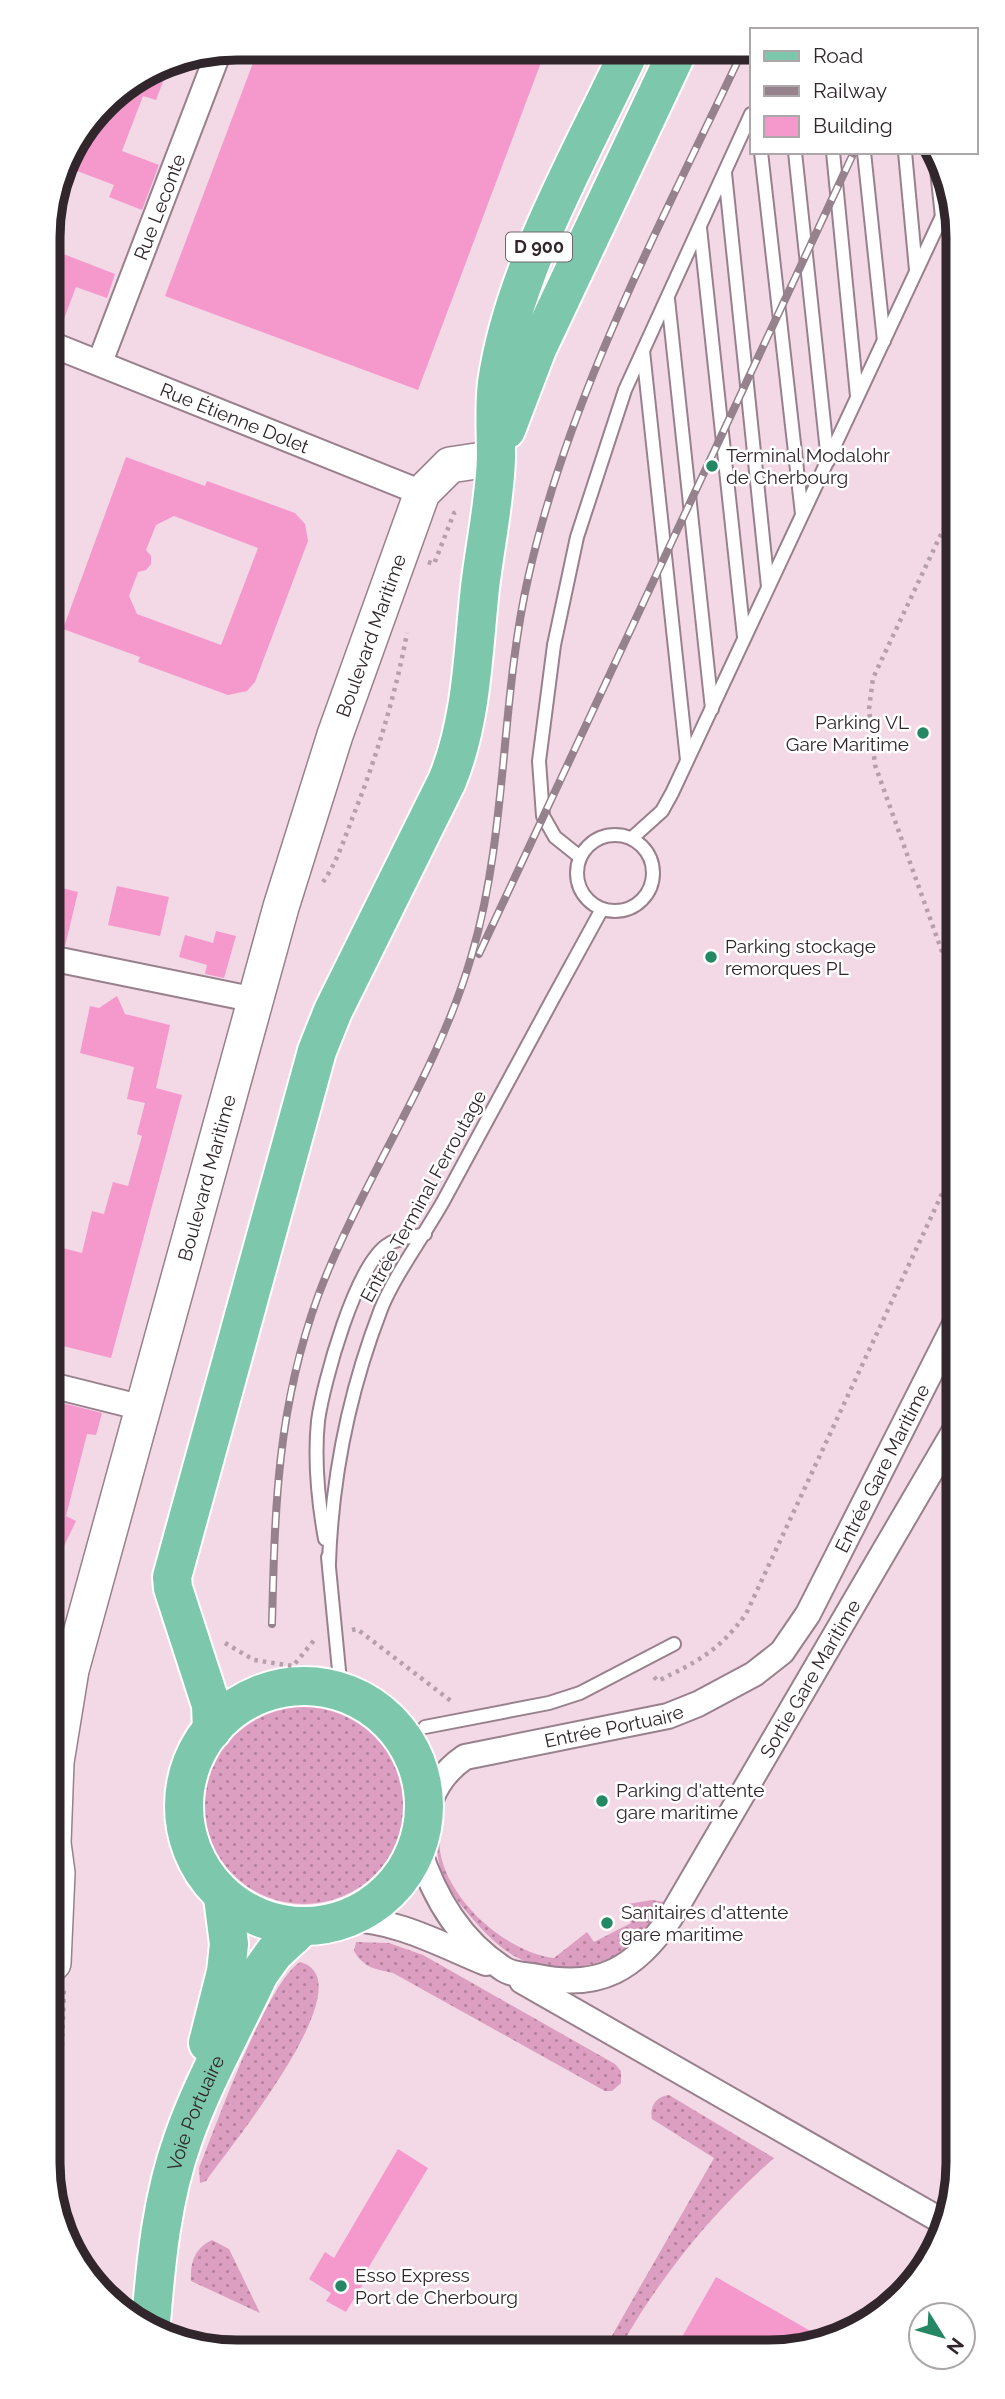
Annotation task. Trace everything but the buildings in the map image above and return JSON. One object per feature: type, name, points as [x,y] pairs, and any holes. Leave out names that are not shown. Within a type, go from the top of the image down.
[{"type":"main road","name":"D 900","points":[[496,458],[494,416],[508,329],[545,232],[626,60]]},
{"type":"main road","name":"D 900","points":[[496,458],[537,349],[663,70]]},
{"type":"main road","points":[[212,1730],[211,1705],[194,1663],[173,1588],[173,1577],[317,1051],[333,1011],[447,781],[458,752],[472,670],[496,458]]},
{"type":"main road","points":[[182,1616],[201,1652],[210,1661],[245,1688],[262,1695]]},
{"type":"main road","points":[[310,1686],[341,1691],[374,1706],[404,1738],[415,1759],[423,1790],[421,1834],[406,1870],[390,1891],[370,1907],[347,1919],[302,1927],[274,1924],[247,1913],[223,1897],[204,1875],[191,1849],[184,1821],[184,1791],[191,1763],[212,1730],[225,1716],[248,1699],[278,1688],[310,1686]]},
{"type":"main road","points":[[184,2137],[226,1972],[229,1944],[223,1897]]},
{"type":"main road","name":"Voie Portuaire","points":[[151,2317],[158,2245],[168,2189],[184,2137],[259,1974],[274,1953],[302,1927]]},
{"type":"street","name":"Rue Leconte","points":[[100,362],[215,61]]},
{"type":"street","name":"Rue Étienne Dolet","points":[[60,347],[422,493]]},
{"type":"street","name":"Boulevard Maritime","points":[[60,1739],[62,1713],[80,1635],[256,1000],[335,735],[422,493],[450,465],[460,461],[496,458]]},
{"type":"street","points":[[60,960],[256,1000]]},
{"type":"street","name":"Entrée Gare Maritime","points":[[808,1614],[945,1343]]},
{"type":"street","points":[[60,1387],[143,1408]]},
{"type":"street","name":"Sortie Gare Maritime","points":[[421,1834],[438,1899],[448,1915],[477,1948],[504,1970],[556,1981],[586,1978],[606,1975],[643,1955],[670,1918],[945,1446]]},
{"type":"street","name":"Entrée Portuaire","points":[[421,1834],[429,1799],[452,1766],[464,1757],[667,1716],[698,1704],[754,1674],[782,1652],[808,1614]]},
{"type":"street","points":[[347,1919],[367,1919],[401,1929],[504,1970],[936,2218]]},
{"type":"lane","points":[[580,858],[555,837],[543,816],[540,761],[554,645],[577,537],[625,390],[750,116]]},
{"type":"lane","points":[[761,154],[803,515]]},
{"type":"lane","points":[[795,154],[828,461]]},
{"type":"lane","points":[[833,154],[857,397]]},
{"type":"lane","points":[[864,154],[884,341]]},
{"type":"lane","points":[[905,154],[916,272]]},
{"type":"lane","points":[[725,172],[768,587]]},
{"type":"lane","points":[[939,192],[942,218]]},
{"type":"lane","points":[[632,838],[662,811],[688,761],[944,214]]},
{"type":"lane","points":[[699,227],[744,640]]},
{"type":"lane","points":[[668,296],[712,709]]},
{"type":"lane","points":[[643,350],[688,761]]},
{"type":"lane","points":[[607,835],[632,838],[649,856],[652,881],[647,893],[627,909],[602,909],[582,893],[576,869],[580,858],[596,839],[607,835]]},
{"type":"lane","name":"Entrée Terminal Ferroutage","points":[[329,1563],[336,1474],[352,1396],[383,1305],[425,1234],[602,909]]},
{"type":"lane","points":[[341,1691],[329,1563],[318,1502],[318,1421],[347,1317],[364,1275],[388,1244],[425,1234]]},
{"type":"lane","points":[[425,1727],[559,1700],[580,1693],[674,1644]]},
{"type":"path","points":[[946,524],[873,678],[869,709],[875,765],[946,962]]},
{"type":"path","points":[[642,1663],[658,1681],[708,1656],[730,1635],[746,1614],[946,1186]]},
{"type":"path","points":[[220,1638],[237,1653],[254,1660],[293,1666],[318,1635],[357,1629],[449,1701],[462,1698]]},
{"type":"shaded area","points":[[304,1702],[343,1709],[376,1731],[398,1764],[405,1803],[398,1842],[376,1875],[343,1897],[304,1904],[265,1897],[232,1875],[210,1842],[203,1803],[210,1764],[232,1731],[265,1709]]},
{"type":"shaded area","points":[[441,1818],[440,1851],[454,1888],[482,1921],[499,1935],[536,1954],[554,1958],[587,1932],[594,1942],[631,1923],[622,1905],[652,1900],[670,1903],[651,1930],[635,1944],[604,1961],[569,1968],[534,1964],[518,1958],[498,1945],[452,1893],[438,1860]]},
{"type":"shaded area","points":[[356,1942],[389,1943],[423,1955],[615,2064],[621,2071],[621,2083],[612,2091],[605,2091],[393,1973],[370,1967],[354,1951]]},
{"type":"shaded area","points":[[300,1962],[317,1975],[317,2000],[306,2031],[263,2103],[206,2181],[200,2183],[199,2168],[243,2058],[272,1998],[287,1975]]},
{"type":"shaded area","points":[[669,2095],[774,2158],[730,2200],[671,2269],[625,2339],[610,2339],[714,2158],[652,2119],[654,2103],[660,2097]]},
{"type":"shaded area","points":[[212,2240],[229,2249],[260,2313],[191,2281],[195,2256],[201,2247]]},
{"type":"railway","points":[[272,1624],[277,1498],[286,1418],[294,1378],[318,1296],[336,1253],[440,1042],[472,954],[492,860],[520,621],[547,506],[594,372],[651,242],[738,60]]},
{"type":"railway","points":[[479,954],[853,154]]},
{"type":"place","name":"Terminal Modalohr de Cherbourg","points":[[712,466]]},
{"type":"place","name":"Parking VL Gare Maritime","points":[[923,733]]},
{"type":"place","name":"Parking stockage remorques PL","points":[[711,957]]},
{"type":"place","name":"Parking d'attente gare maritime","points":[[602,1801]]},
{"type":"place","name":"Sanitaires d'attente gare maritime","points":[[607,1923]]},
{"type":"place","name":"Esso Express Port de Cherbourg","points":[[341,2286]]}]
